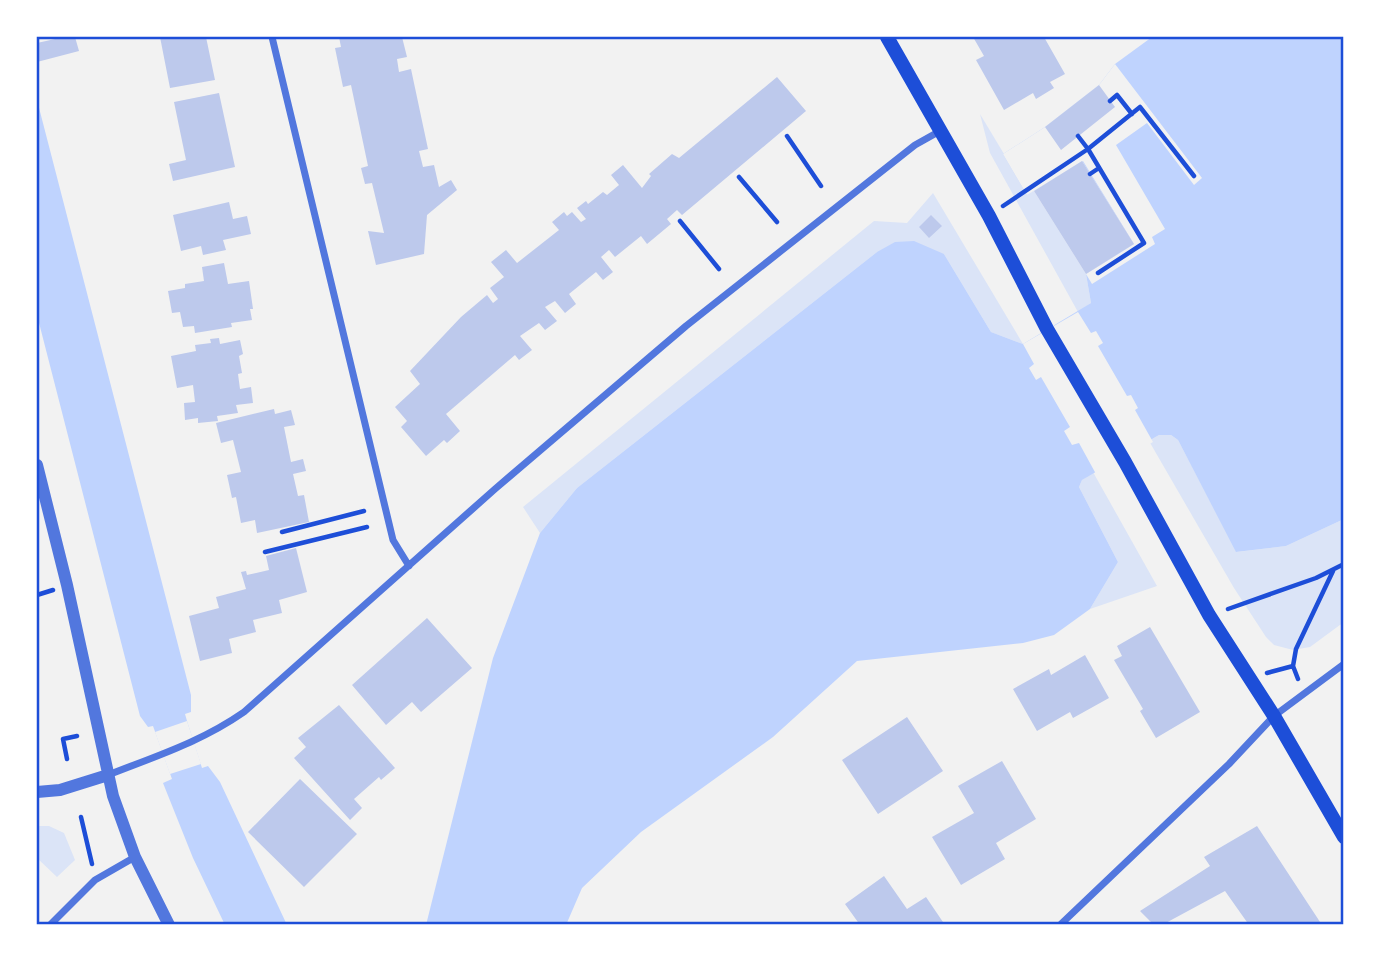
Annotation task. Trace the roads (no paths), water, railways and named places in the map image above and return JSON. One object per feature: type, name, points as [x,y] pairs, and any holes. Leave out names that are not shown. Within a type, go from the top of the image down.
[{"type":"main road","points":[[887,37],[941,131],[1047,329],[1125,462],[1209,615],[1274,716],[1344,837]]},
{"type":"street","points":[[272,37],[393,540],[409,566]]},
{"type":"street","points":[[37,792],[60,790],[194,743],[244,712],[495,489],[686,326],[915,145],[941,131]]},
{"type":"street","points":[[37,465],[108,775],[135,857],[169,925]]},
{"type":"street","points":[[1060,925],[1229,764],[1274,716],[1344,664]]},
{"type":"street","points":[[50,925],[95,880],[135,857]]},
{"type":"water","points":[[1152,37],[1344,37],[1344,519],[1286,546],[1236,552],[1178,440],[1171,435],[1159,435],[1082,480],[1079,487],[1118,562],[1090,609],[1054,635],[1023,643],[857,661],[773,737],[641,832],[582,888],[566,925],[426,925],[493,658],[540,533],[577,488],[877,252],[895,242],[914,241],[944,254],[991,332],[1023,344],[1091,303],[1086,274],[1134,244],[1082,161],[1027,195],[1003,154],[1045,127],[1099,85],[1115,64]]},
{"type":"water","points":[[37,100],[191,695],[191,712],[185,714],[187,721],[202,768],[208,766],[220,782],[287,925],[225,925],[193,858],[163,783],[172,779],[153,726],[148,727],[140,716],[37,315]]}]
